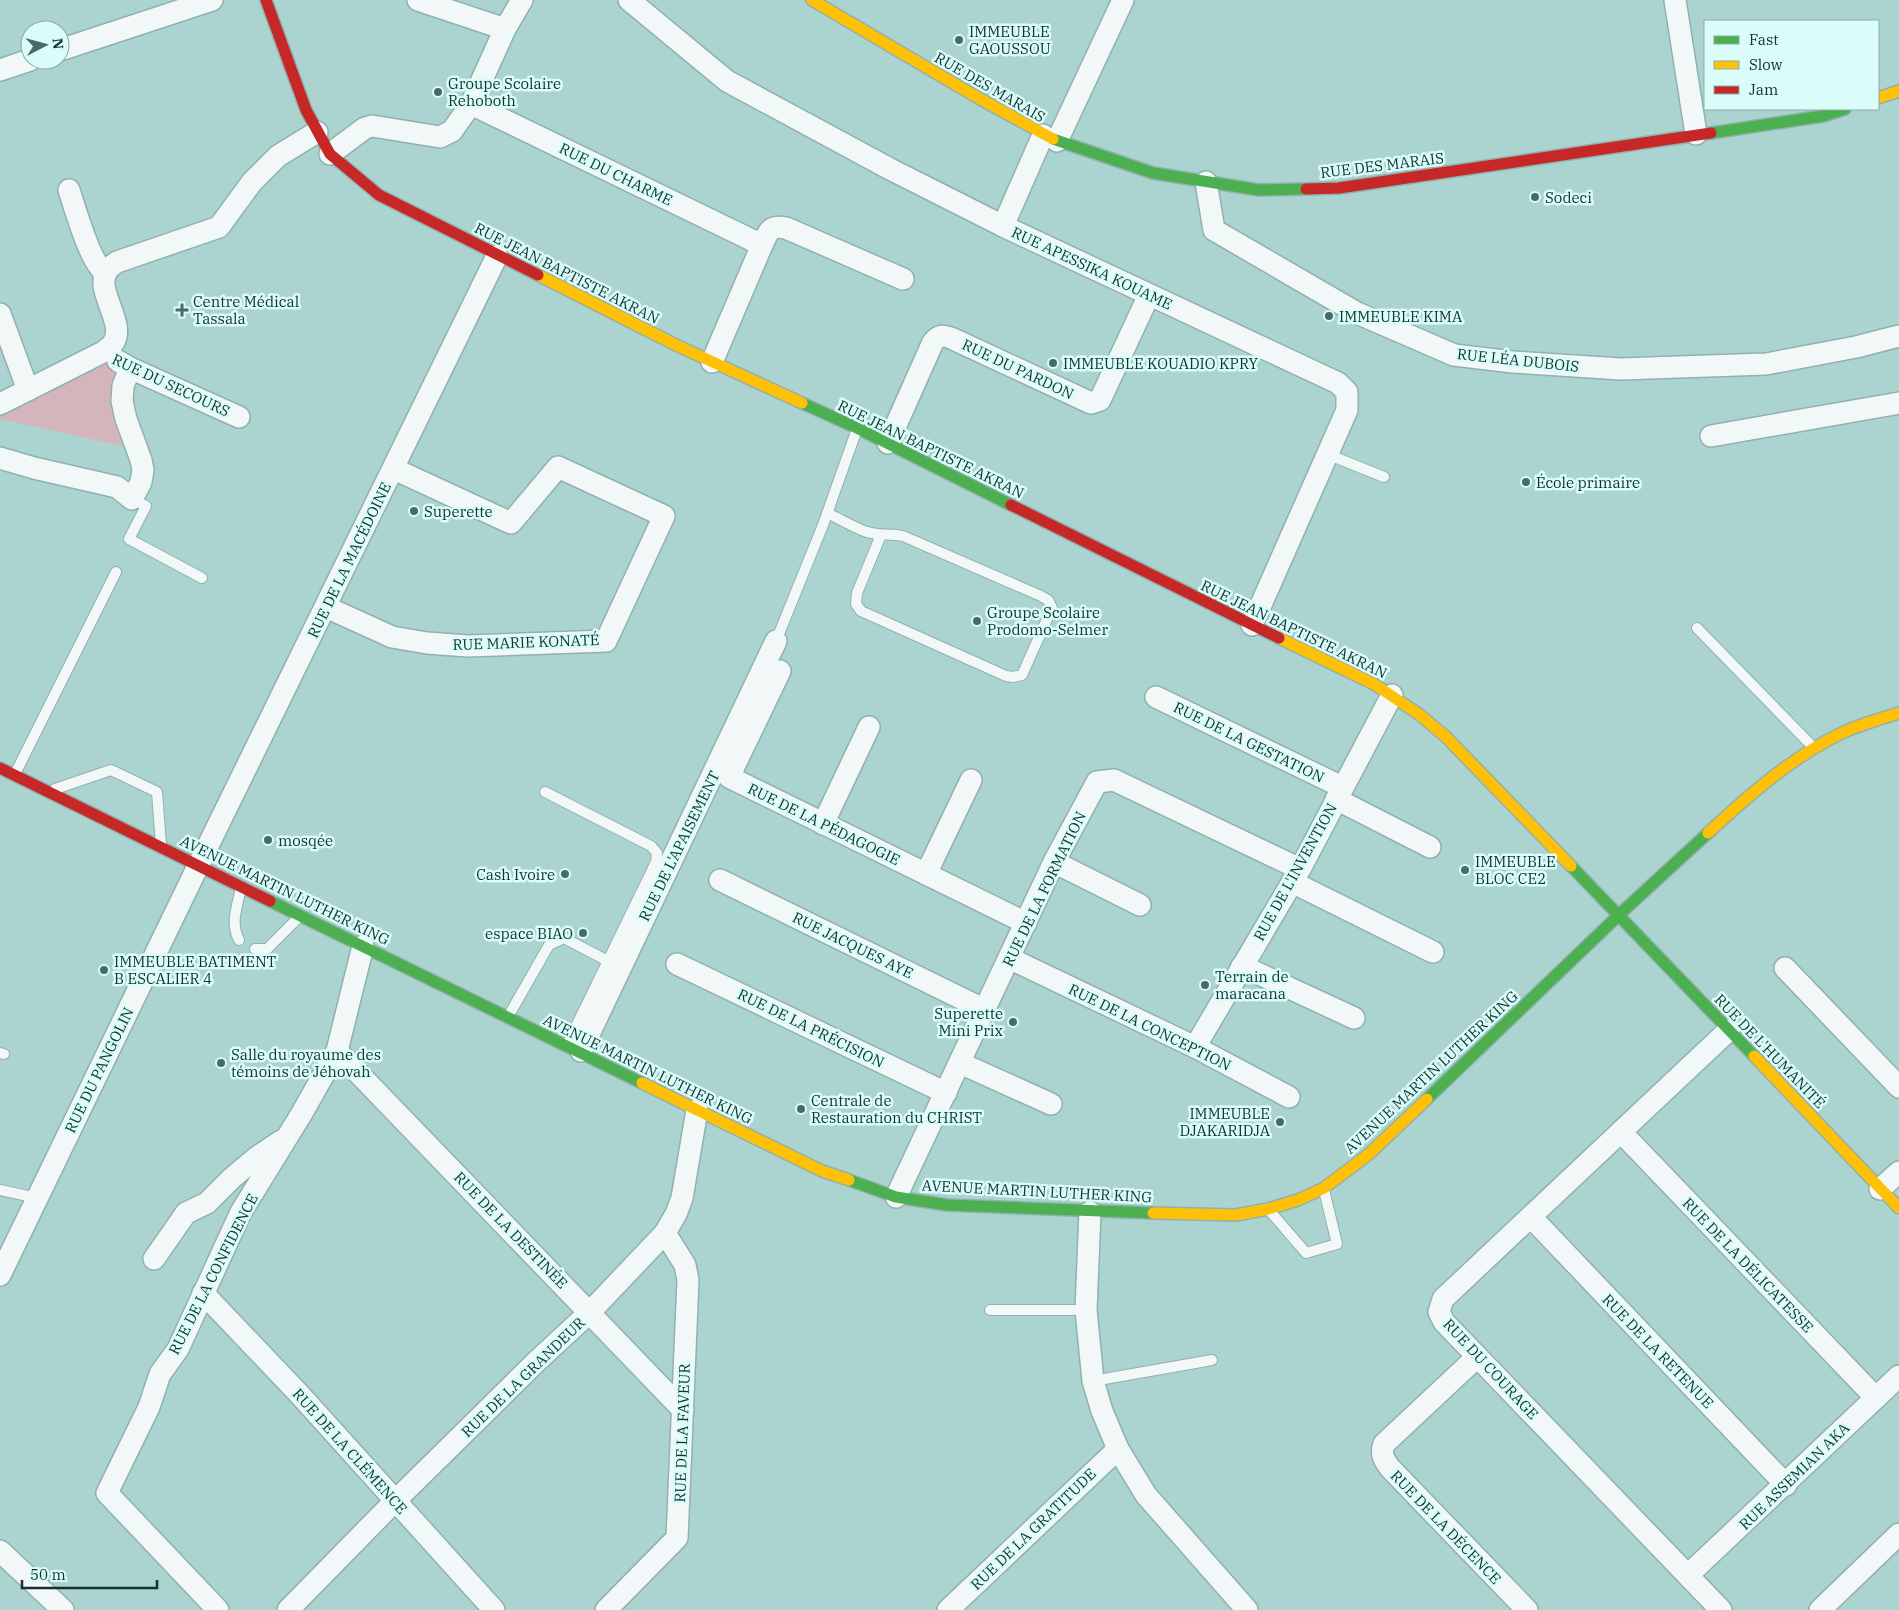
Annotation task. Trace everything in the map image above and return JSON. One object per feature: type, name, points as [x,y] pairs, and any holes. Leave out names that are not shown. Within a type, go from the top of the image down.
[{"type":"street","points":[[70,47],[212,0]]},
{"type":"street","name":"RUE JEAN BAPTISTE AKRAN","points":[[266,0],[306,110],[317,132],[330,154],[379,195],[497,256],[712,362],[888,443],[1252,626],[1374,684],[1420,715],[1446,737],[1619,915]]},
{"type":"street","points":[[418,0],[505,29]]},
{"type":"street","points":[[330,154],[365,128],[372,126],[440,138],[452,131],[471,104],[505,29],[522,0]]},
{"type":"street","name":"RUE APESSIKA KOUAME","points":[[628,0],[727,81],[890,169],[1003,226],[1338,383],[1347,392],[1347,410],[1252,626]]},
{"type":"street","name":"RUE DES MARAIS","points":[[812,0],[1050,138],[1153,173],[1259,190],[1339,188],[1823,116],[1843,110]]},
{"type":"street","points":[[1003,226],[1122,0]]},
{"type":"street","points":[[1675,0],[1696,134]]},
{"type":"street","points":[[0,70],[20,63]]},
{"type":"street","points":[[1879,98],[1899,91]]},
{"type":"street","name":"RUE DU CHARME","points":[[471,104],[762,245]]},
{"type":"street","points":[[0,404],[103,352],[113,344],[116,336],[116,327],[104,278],[108,269],[117,262],[219,227],[252,182],[278,156],[317,132]]},
{"type":"street","name":"RUE LÉA DUBOIS","points":[[1206,182],[1214,230],[1357,313],[1454,355],[1513,362],[1621,368],[1766,364],[1856,347],[1899,336]]},
{"type":"street","points":[[69,190],[91,252],[100,270],[106,274]]},
{"type":"street","points":[[712,362],[762,245],[770,230],[776,226],[786,228],[903,279]]},
{"type":"street","name":"RUE DE LA MACÉDOINE","points":[[198,864],[394,469],[497,256]]},
{"type":"street","name":"RUE DU PARDON","points":[[888,443],[938,337],[951,338],[1090,403],[1096,402],[1100,400],[1149,295]]},
{"type":"street","points":[[0,314],[28,390]]},
{"type":"street","name":"RUE DU SECOURS","points":[[103,352],[130,368],[239,417]]},
{"type":"street","points":[[0,458],[34,468],[117,487],[132,499],[141,482],[143,470],[122,401],[123,386],[130,368]]},
{"type":"street","points":[[1711,436],[1899,403]]},
{"type":"street","name":"RUE MARIE KONATÉ","points":[[326,607],[392,637],[427,643],[468,646],[606,641],[664,516],[558,467],[511,523],[394,469]]},
{"type":"street","name":"RUE DE L'APAISEMENT","points":[[574,1048],[776,641]]},
{"type":"street","name":"RUE DE LA PÉDAGOGIE","points":[[780,671],[729,777],[1026,923]]},
{"type":"street","name":"RUE DE L'INVENTION","points":[[1195,1047],[1296,875],[1392,695]]},
{"type":"street","name":"RUE DE LA GESTATION","points":[[1156,697],[1339,793],[1430,846]]},
{"type":"street","name":"AVENUE MARTIN LUTHER KING","points":[[0,768],[822,1171],[896,1197],[947,1205],[1090,1212],[1236,1215],[1268,1209],[1298,1200],[1324,1188],[1369,1154],[1619,915],[1760,786],[1814,748],[1843,732],[1873,720],[1899,713]]},
{"type":"street","points":[[823,824],[869,727]]},
{"type":"street","points":[[926,874],[971,780]]},
{"type":"street","name":"RUE DE LA FORMATION","points":[[896,1197],[1054,862],[1097,782],[1114,780],[1296,875]]},
{"type":"street","points":[[1054,862],[1140,905]]},
{"type":"street","name":"RUE DU PANGOLIN","points":[[0,1275],[198,864]]},
{"type":"street","points":[[1296,875],[1433,952]]},
{"type":"street","name":"RUE JACQUES AYE","points":[[720,880],[985,1010]]},
{"type":"street","name":"RUE DE L'HUMANITÉ","points":[[1619,915],[1899,1208]]},
{"type":"street","name":"RUE DE LA CONFIDENCE","points":[[218,1610],[107,1492],[149,1407],[160,1374],[178,1349],[241,1212],[288,1137],[337,1051],[363,946]]},
{"type":"street","name":"RUE DE LA CONCEPTION","points":[[1009,958],[1195,1047],[1289,1097]]},
{"type":"street","name":"RUE DE LA PRÉCISION","points":[[677,964],[946,1093]]},
{"type":"street","points":[[1242,966],[1354,1018]]},
{"type":"street","points":[[1785,968],[1899,1087]]},
{"type":"street","name":"RUE DU COURAGE","points":[[1721,1610],[1477,1357],[1444,1322],[1440,1312],[1443,1299],[1729,1030]]},
{"type":"street","name":"RUE DE LA DESTINÉE","points":[[337,1051],[684,1410]]},
{"type":"street","points":[[960,1063],[1051,1104]]},
{"type":"street","name":"RUE DE LA GRANDEUR","points":[[288,1610],[395,1501],[530,1368],[590,1312],[665,1233],[676,1214],[682,1198],[697,1110]]},
{"type":"street","name":"RUE DE LA DÉLICATESSE","points":[[1621,1132],[1876,1398]]},
{"type":"street","points":[[154,1259],[186,1213],[207,1204],[232,1178],[257,1157],[288,1137]]},
{"type":"street","points":[[1880,1189],[1899,1172]]},
{"type":"street","points":[[1090,1212],[1086,1310],[1093,1381],[1102,1411],[1118,1449],[1146,1495],[1203,1563],[1247,1610]]},
{"type":"street","name":"RUE DE LA RETENUE","points":[[1531,1217],[1786,1485]]},
{"type":"street","name":"RUE DE LA FAVEUR","points":[[606,1610],[677,1538],[684,1410],[688,1280],[685,1265],[665,1233]]},
{"type":"street","name":"RUE DE LA CLÉMENCE","points":[[203,1293],[301,1396],[494,1610]]},
{"type":"street","name":"RUE DE LA DÉCENCE","points":[[1477,1357],[1384,1444],[1382,1450],[1383,1459],[1527,1610]]},
{"type":"street","name":"RUE ASSEMIAN AKA","points":[[1688,1576],[1899,1376]]},
{"type":"street","name":"RUE DE LA GRATITUDE","points":[[948,1610],[1118,1449]]},
{"type":"street","points":[[1820,1610],[1899,1534]]},
{"type":"street","points":[[0,1551],[63,1610]]},
{"type":"lane","points":[[776,641],[827,513],[857,428]]},
{"type":"lane","points":[[1327,454],[1384,477]]},
{"type":"lane","points":[[132,499],[146,506],[129,539],[202,578]]},
{"type":"lane","points":[[827,513],[868,532],[881,535],[892,533],[903,536],[1048,600],[1052,608],[1022,675],[1006,676],[861,611],[856,604],[856,593],[881,535]]},
{"type":"lane","points":[[15,775],[116,572]]},
{"type":"lane","points":[[1697,628],[1814,748]]},
{"type":"lane","points":[[49,792],[111,770],[157,792],[161,846]]},
{"type":"lane","points":[[545,792],[651,846],[657,853],[656,862],[608,961],[574,1048]]},
{"type":"lane","points":[[238,940],[234,931],[234,917],[242,886]]},
{"type":"lane","points":[[255,949],[267,949],[301,915]]},
{"type":"lane","points":[[508,1016],[549,945],[556,941],[564,938],[608,961]]},
{"type":"lane","points":[[1268,1209],[1306,1254],[1337,1244],[1324,1188]]},
{"type":"lane","points":[[0,1190],[37,1198]]},
{"type":"lane","points":[[990,1310],[1086,1310]]},
{"type":"lane","points":[[1093,1381],[1212,1360]]},
{"type":"shaded area","points":[[112,354],[123,446],[0,419],[0,409]]},
{"type":"traffic: fast","points":[[1711,133],[1823,116],[1842,110]]},
{"type":"traffic: fast","points":[[1053,139],[1153,173],[1259,190],[1306,189]]},
{"type":"traffic: fast","points":[[802,403],[857,428],[1011,505]]},
{"type":"traffic: fast","points":[[1427,1099],[1622,912],[1708,833]]},
{"type":"traffic: fast","points":[[1571,866],[1754,1056]]},
{"type":"traffic: fast","points":[[270,901],[642,1083]]},
{"type":"traffic: fast","points":[[849,1180],[896,1197],[947,1205],[1153,1213]]},
{"type":"traffic: slow","points":[[812,0],[975,96],[1053,139]]},
{"type":"traffic: slow","points":[[1879,98],[1899,91]]},
{"type":"traffic: slow","points":[[538,275],[678,346],[802,403]]},
{"type":"traffic: slow","points":[[1279,638],[1374,684],[1420,715],[1446,737],[1571,866]]},
{"type":"traffic: slow","points":[[1708,833],[1789,764],[1844,732],[1899,713]]},
{"type":"traffic: slow","points":[[1754,1056],[1899,1208]]},
{"type":"traffic: slow","points":[[642,1083],[822,1171],[849,1180]]},
{"type":"traffic: slow","points":[[1153,1213],[1236,1215],[1268,1209],[1298,1200],[1324,1188],[1369,1154],[1427,1099]]},
{"type":"traffic: jam","points":[[266,0],[306,110],[330,154],[379,195],[538,275]]},
{"type":"traffic: jam","points":[[1306,189],[1339,188],[1711,133]]},
{"type":"traffic: jam","points":[[1011,505],[1279,638]]},
{"type":"traffic: jam","points":[[0,768],[270,901]]},
{"type":"place","name":"IMMEUBLE GAOUSSOU","points":[[959,40]]},
{"type":"place","name":"Groupe Scolaire Rehoboth","points":[[438,92]]},
{"type":"place","name":"Sodeci","points":[[1535,197]]},
{"type":"place","name":"Centre Médical Tassala","points":[[182,310]]},
{"type":"place","name":"IMMEUBLE KIMA","points":[[1329,316]]},
{"type":"place","name":"IMMEUBLE KOUADIO KPRY","points":[[1053,363]]},
{"type":"place","name":"École primaire","points":[[1526,482]]},
{"type":"place","name":"Superette","points":[[414,511]]},
{"type":"place","name":"Groupe Scolaire Prodomo-Selmer","points":[[977,621]]},
{"type":"place","name":"mosqée","points":[[268,840]]},
{"type":"place","name":"IMMEUBLE BLOC CE2","points":[[1465,870]]},
{"type":"place","name":"Cash Ivoire","points":[[565,874]]},
{"type":"place","name":"espace BIAO","points":[[583,933]]},
{"type":"place","name":"IMMEUBLE BATIMENT B ESCALIER 4","points":[[104,970]]},
{"type":"place","name":"Terrain de maracana","points":[[1205,985]]},
{"type":"place","name":"Superette Mini Prix","points":[[1013,1022]]},
{"type":"place","name":"Salle du royaume des témoins de Jéhovah","points":[[221,1063]]},
{"type":"place","name":"Centrale de Restauration du CHRIST","points":[[801,1109]]},
{"type":"place","name":"IMMEUBLE DJAKARIDJA","points":[[1280,1122]]}]
